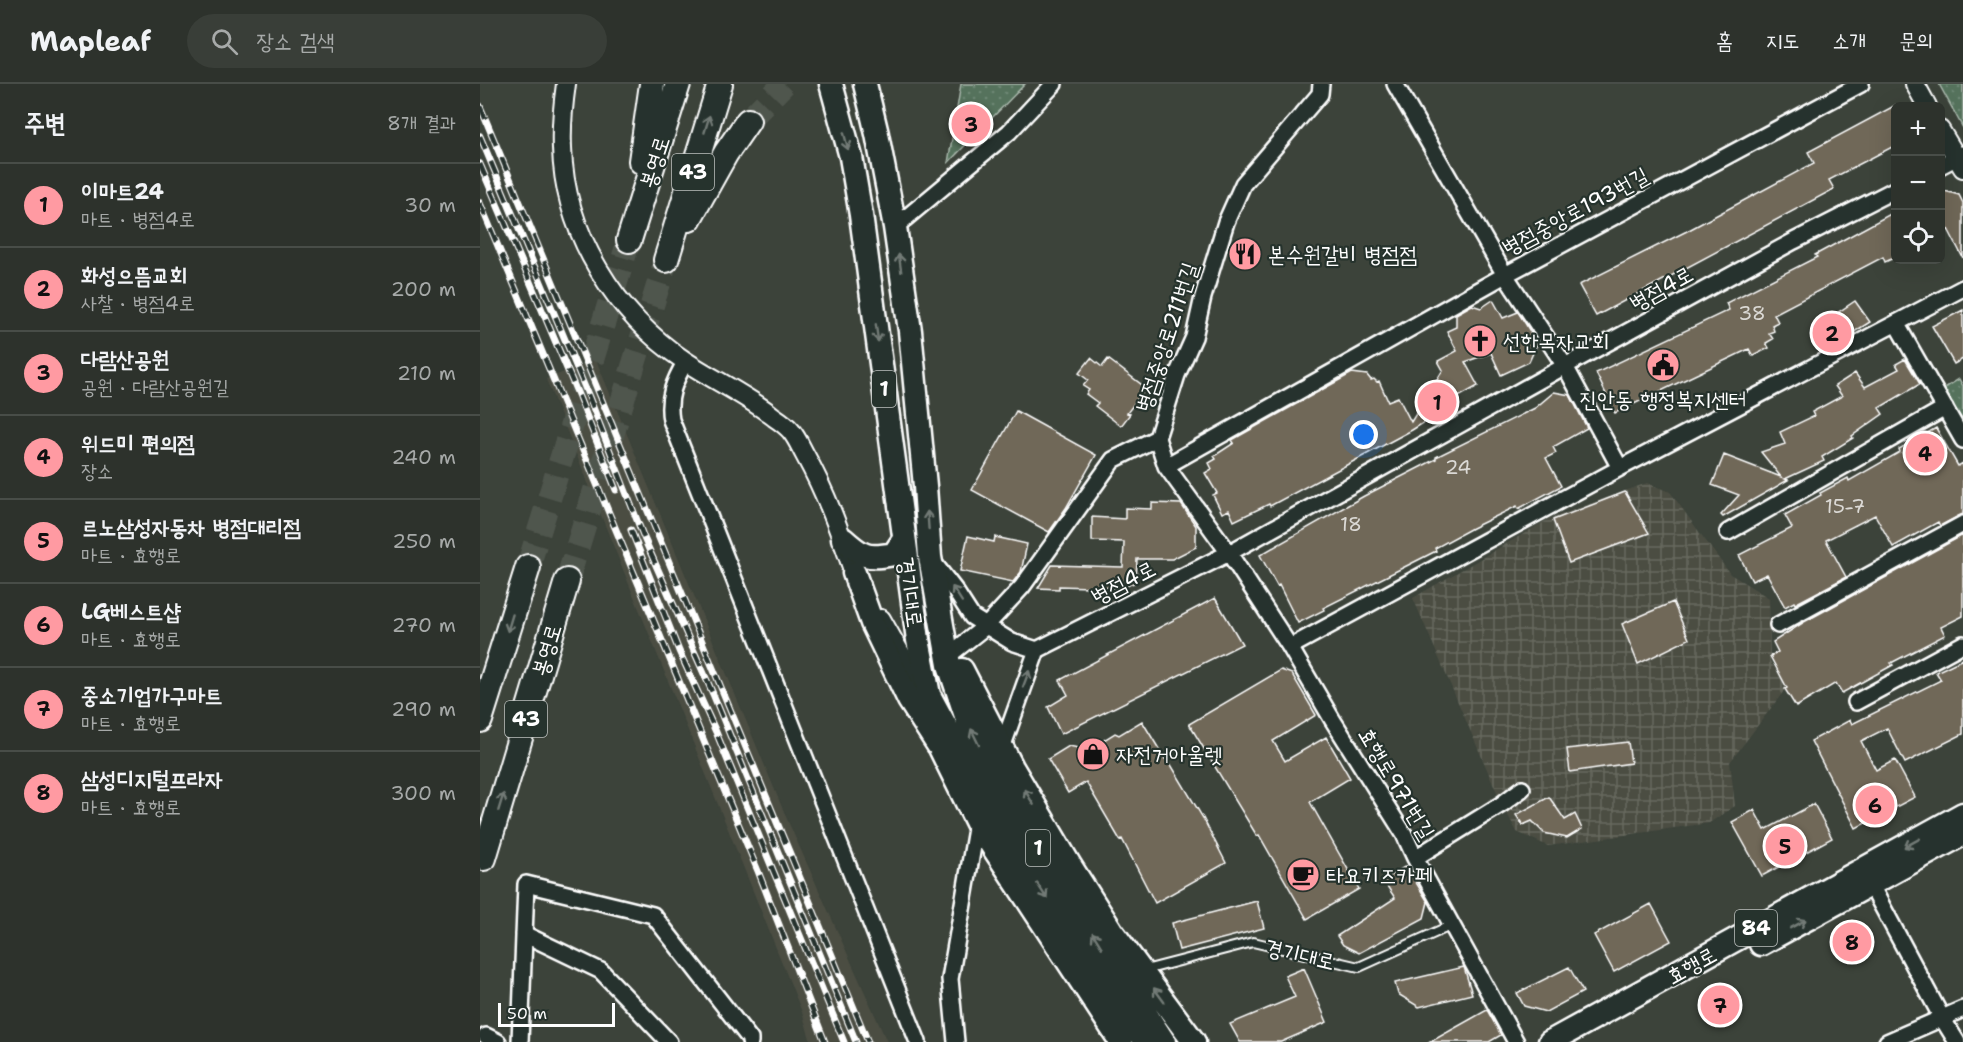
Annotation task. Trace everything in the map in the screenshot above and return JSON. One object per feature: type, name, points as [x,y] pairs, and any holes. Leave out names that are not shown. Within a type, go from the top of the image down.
[{"type":"highway","name":"봉영로","points":[[652,84],[629,240],[678,84]]},
{"type":"highway","name":"봉영로","points":[[720,84],[666,260],[726,153],[748,121]]},
{"type":"highway","name":"봉영로","points":[[480,720],[528,567]]},
{"type":"highway","name":"봉영로","points":[[484,858],[567,581]]},
{"type":"main road","name":"경기대로","points":[[831,84],[851,157],[861,216],[918,640],[929,695],[998,823],[1146,1042]]},
{"type":"main road","name":"경기대로","points":[[865,84],[895,227],[926,486],[930,558],[948,650],[968,722],[996,782],[1164,1042]]},
{"type":"main road","points":[[843,539],[860,555],[878,557],[894,554],[904,539]]},
{"type":"main road","points":[[854,573],[872,623],[904,691],[938,744],[976,823],[1121,1042]]},
{"type":"main road","name":"경기대로","points":[[948,650],[980,703],[1011,767],[1071,867],[1111,930],[1194,1042]]},
{"type":"main road","points":[[929,695],[938,744]]},
{"type":"main road","name":"효행로","points":[[1580,1042],[1867,877],[1963,814]]},
{"type":"main road","name":"효행로","points":[[1550,1042],[1867,877],[1963,834]]},
{"type":"street","points":[[566,84],[562,150],[569,196],[582,236],[597,268],[619,301],[645,328],[686,361],[752,399],[791,431],[821,484],[854,573],[915,679],[929,695]]},
{"type":"street","points":[[895,227],[1009,132],[1054,84]]},
{"type":"street","name":"병점중앙로211번길","points":[[948,650],[986,626],[1022,587],[1113,460],[1157,438],[1177,375],[1194,337],[1203,297],[1226,222],[1243,184],[1320,94],[1321,84]]},
{"type":"street","name":"병점중앙로193번길","points":[[1395,84],[1505,275],[1861,84]]},
{"type":"street","points":[[1915,84],[1925,102]]},
{"type":"street","points":[[1945,138],[1956,161]]},
{"type":"street","name":"병점4로","points":[[1037,651],[1229,553],[1565,366],[1794,241],[1891,192]]},
{"type":"street","points":[[1166,466],[1505,275],[1565,366],[1620,468]]},
{"type":"street","points":[[1290,647],[1620,468],[1963,288]]},
{"type":"street","points":[[1896,323],[1963,440]]},
{"type":"street","points":[[686,361],[679,372],[668,403],[671,420],[918,1042]]},
{"type":"street","points":[[1728,532],[1945,408]]},
{"type":"street","points":[[1157,438],[1166,466],[1229,553]]},
{"type":"street","points":[[1778,625],[1963,524]]},
{"type":"street","name":"효행로971번길","points":[[1229,553],[1290,647],[1404,834],[1516,1042]]},
{"type":"street","points":[[930,558],[972,617],[1012,642],[1037,651],[1002,748]]},
{"type":"street","points":[[1856,702],[1963,644]]},
{"type":"street","points":[[1415,858],[1522,789]]},
{"type":"street","points":[[956,1042],[951,979],[976,823]]},
{"type":"street","points":[[1867,877],[1957,1042]]},
{"type":"street","points":[[520,1042],[526,884],[653,915],[750,1039],[750,1042]]},
{"type":"street","points":[[524,934],[601,971],[669,1042]]},
{"type":"street","points":[[1887,1042],[1963,1009]]},
{"type":"lane","name":"경기대로","points":[[1142,971],[1253,942],[1359,968],[1452,925]]},
{"type":"shaded area","points":[[596,360],[786,817],[887,1042],[811,1042],[802,1012],[546,379]]},
{"type":"shaded area","points":[[1647,483],[1670,492],[1730,574],[1769,598],[1770,661],[1787,687],[1730,762],[1735,806],[1709,823],[1548,846],[1517,832],[1502,804],[1413,598],[1549,519]]},
{"type":"green space","points":[[961,84],[1025,84],[948,163]]},
{"type":"green space","points":[[1939,84],[1963,84],[1963,128]]},
{"type":"green space","points":[[1959,379],[1963,386],[1963,422],[1943,389]]},
{"type":"building","points":[[1891,108],[1891,148],[1829,180],[1834,189],[1596,316],[1579,285],[1687,231],[1814,163],[1808,152]]},
{"type":"building","points":[[1945,191],[1959,195],[1963,203],[1963,258],[1948,229],[1945,231]]},
{"type":"building","points":[[1891,214],[1891,259],[1885,262],[1883,257],[1774,314],[1778,322],[1772,325],[1774,331],[1769,333],[1773,339],[1766,343],[1769,348],[1753,356],[1749,349],[1615,413],[1596,373],[1729,310],[1726,303],[1817,257],[1815,255]]},
{"type":"building","points":[[1493,300],[1503,318],[1518,312],[1525,323],[1537,344],[1529,362],[1501,375],[1491,353],[1465,362],[1478,386],[1453,400],[1455,403],[1412,430],[1270,506],[1269,504],[1234,521],[1229,510],[1222,513],[1213,495],[1217,493],[1205,473],[1212,469],[1209,463],[1216,459],[1214,456],[1234,443],[1232,440],[1352,373],[1367,375],[1371,380],[1379,381],[1388,401],[1398,397],[1411,422],[1443,370],[1438,361],[1457,351],[1447,331],[1456,327],[1456,314],[1472,305],[1481,308]]},
{"type":"building","points":[[1855,301],[1870,322],[1838,342],[1824,322]]},
{"type":"building","points":[[1963,310],[1963,359],[1954,364],[1932,326]]},
{"type":"building","points":[[1091,358],[1102,367],[1108,359],[1146,388],[1127,413],[1130,414],[1121,426],[1095,406],[1098,403],[1086,394],[1089,390],[1083,386],[1088,380],[1079,373]]},
{"type":"building","points":[[1905,359],[1920,384],[1879,408],[1883,414],[1852,436],[1853,438],[1822,457],[1824,461],[1785,479],[1788,480],[1723,517],[1721,515],[1739,495],[1712,485],[1724,455],[1781,477],[1761,452],[1785,444],[1780,432],[1814,416],[1812,412],[1842,396],[1835,386],[1855,373],[1865,387],[1899,369],[1896,364]]},
{"type":"building","points":[[1554,392],[1570,395],[1587,428],[1553,447],[1556,453],[1546,458],[1561,486],[1518,509],[1517,506],[1472,528],[1435,548],[1436,551],[1298,623],[1279,585],[1277,586],[1260,555],[1436,457],[1535,408]]},
{"type":"building","points":[[1016,411],[1096,455],[1066,508],[1049,532],[972,490]]},
{"type":"building","points":[[1936,428],[1958,466],[1963,463],[1963,514],[1940,526],[1938,522],[1893,547],[1875,515],[1826,540],[1846,577],[1795,604],[1794,602],[1785,607],[1767,574],[1752,581],[1739,555],[1792,528],[1785,515],[1821,495],[1820,493],[1848,478],[1849,481],[1900,452],[1899,449]]},
{"type":"building","points":[[1625,492],[1649,533],[1569,563],[1553,520]]},
{"type":"building","points":[[1152,503],[1181,504],[1196,526],[1196,547],[1172,559],[1137,559],[1136,582],[1122,588],[1059,586],[1059,589],[1038,588],[1052,565],[1123,567],[1124,542],[1092,541],[1092,517],[1125,519],[1125,508],[1152,509]]},
{"type":"building","points":[[1963,535],[1963,616],[1941,627],[1945,635],[1891,663],[1893,665],[1842,693],[1836,683],[1796,707],[1770,656],[1778,652],[1773,642],[1804,622]]},
{"type":"building","points":[[968,536],[994,542],[995,537],[1027,544],[1021,572],[1013,582],[960,571]]},
{"type":"building","points":[[1215,598],[1242,644],[1061,734],[1048,707],[1068,695],[1060,680]]},
{"type":"building","points":[[1673,602],[1689,639],[1638,664],[1622,624]]},
{"type":"building","points":[[1963,659],[1963,734],[1905,763],[1887,728],[1861,741],[1876,770],[1895,760],[1915,797],[1856,828],[1811,741],[1850,720],[1852,724],[1941,680],[1936,672]]},
{"type":"building","points":[[1281,670],[1292,674],[1316,715],[1273,741],[1285,761],[1326,737],[1350,778],[1310,802],[1359,889],[1307,919],[1259,835],[1257,836],[1189,724]]},
{"type":"building","points":[[1142,721],[1203,818],[1226,863],[1155,903],[1122,839],[1120,840],[1086,782],[1068,793],[1048,759],[1069,746],[1088,750],[1115,733],[1119,735]]},
{"type":"building","points":[[1628,742],[1631,763],[1570,772],[1567,749]]},
{"type":"building","points":[[1549,797],[1565,820],[1575,814],[1582,829],[1567,838],[1544,833],[1532,821],[1523,825],[1516,815]]},
{"type":"building","points":[[1814,804],[1832,838],[1762,876],[1732,822],[1754,810],[1765,830]]},
{"type":"building","points":[[1406,866],[1428,902],[1424,918],[1359,953],[1343,945],[1337,936],[1395,898],[1383,880]]},
{"type":"building","points":[[1257,901],[1264,928],[1179,950],[1172,923]]},
{"type":"building","points":[[1651,904],[1671,941],[1614,972],[1594,935]]},
{"type":"building","points":[[1464,967],[1472,994],[1419,1007],[1398,994],[1395,983]]},
{"type":"building","points":[[1569,967],[1583,992],[1546,1012],[1524,1006],[1517,993]]},
{"type":"building","points":[[1304,968],[1327,1022],[1281,1042],[1240,1042],[1230,1024],[1295,997],[1285,976]]},
{"type":"building","points":[[1487,1010],[1501,1035],[1489,1042],[1430,1042]]},
{"type":"tunnel","points":[[748,121],[784,84]]},
{"type":"tunnel","points":[[528,567],[629,240]]},
{"type":"tunnel","points":[[567,581],[666,260]]},
{"type":"railway","points":[[480,106],[868,1042]]},
{"type":"railway","points":[[480,136],[589,397],[644,538],[713,694],[856,1042]]},
{"type":"railway","points":[[480,164],[616,490]]},
{"type":"railway","points":[[480,203],[758,871],[825,1042]]},
{"type":"railway","points":[[631,530],[679,651],[716,732],[844,1042]]},
{"type":"place","name":"다람산공원","points":[[971,124]]},
{"type":"place","name":"본수원갈비 병점점","points":[[1245,254]]},
{"type":"place","name":"화성으뜸교회","points":[[1832,333]]},
{"type":"place","name":"선한목자교회","points":[[1480,341]]},
{"type":"place","name":"진안동 행정복지센터","points":[[1663,365]]},
{"type":"place","name":"이마트24","points":[[1437,402]]},
{"type":"place","name":"위드미 편의점","points":[[1925,453]]},
{"type":"place","name":"자전거아울렛","points":[[1093,754]]},
{"type":"place","name":"LG베스트샵","points":[[1875,805]]},
{"type":"place","name":"르노삼성자동차 병점대리점","points":[[1785,846]]},
{"type":"place","name":"타요키즈카페","points":[[1303,875]]},
{"type":"place","name":"삼성디지털프라자","points":[[1852,942]]},
{"type":"place","name":"중소기업가구마트","points":[[1720,1005]]}]
